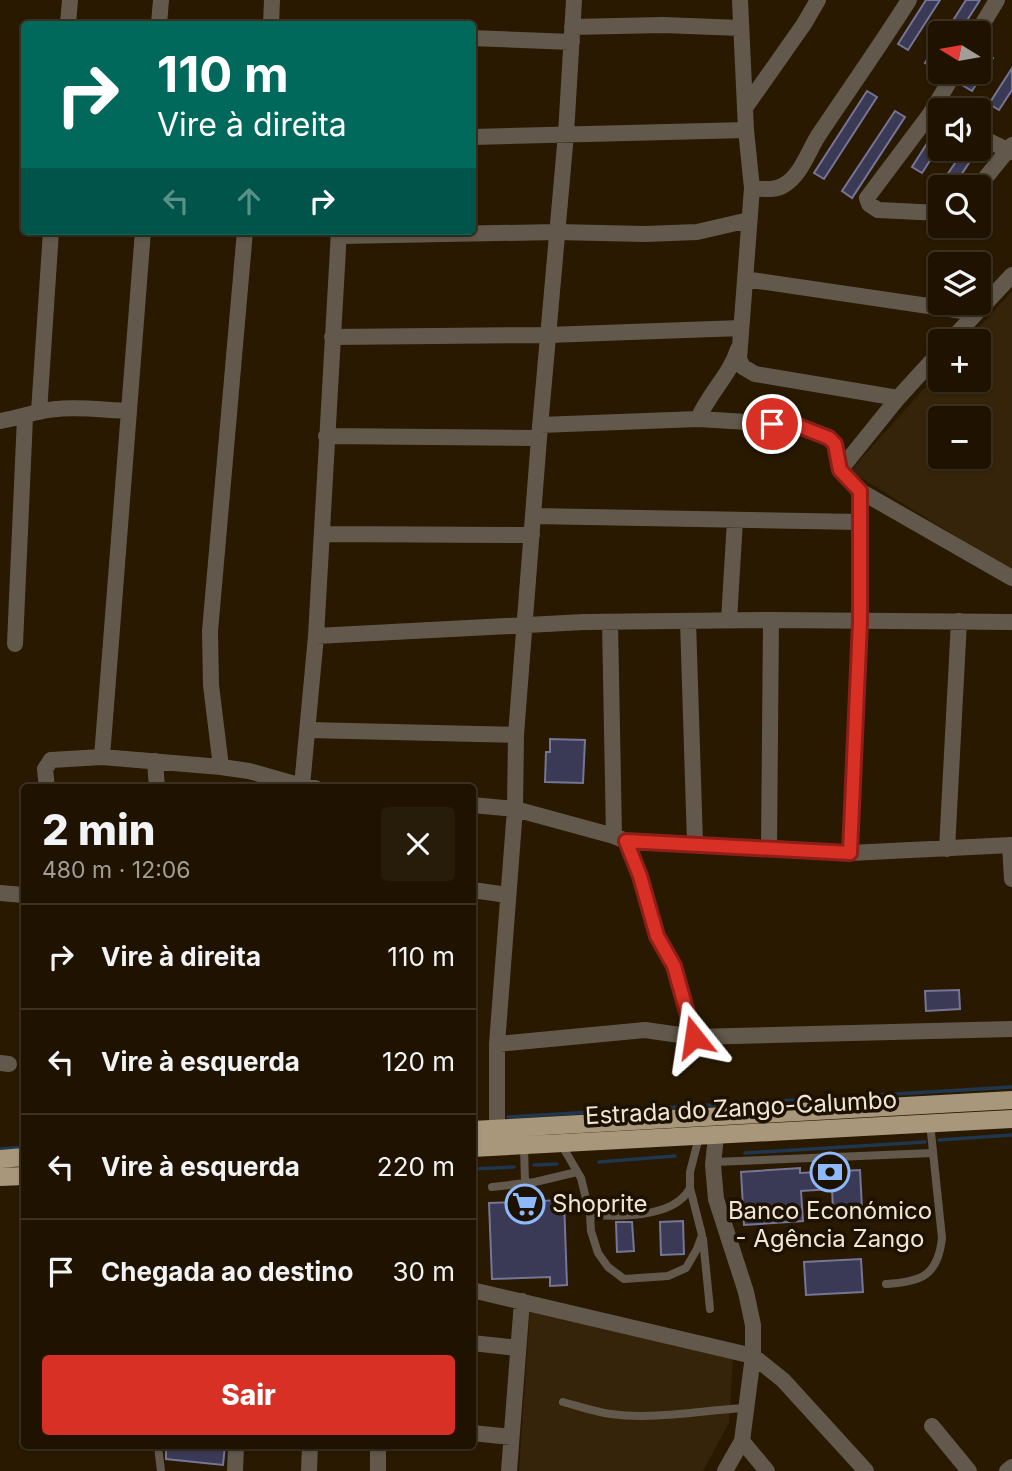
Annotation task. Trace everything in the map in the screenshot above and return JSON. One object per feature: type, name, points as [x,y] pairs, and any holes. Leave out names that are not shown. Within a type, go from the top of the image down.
[{"type":"main road","name":"Estrada do Zango-Calumbo","points":[[476,1130],[1012,1100]]},
{"type":"main road","name":"Estrada do Zango-Calumbo","points":[[476,1148],[1012,1119]]},
{"type":"main road","points":[[0,1159],[21,1157]]},
{"type":"main road","points":[[0,1177],[21,1176]]},
{"type":"street","points":[[68,21],[70,0]]},
{"type":"street","points":[[159,21],[161,0]]},
{"type":"street","points":[[271,21],[272,0]]},
{"type":"street","points":[[497,1128],[497,1044],[515,809],[516,735],[539,431],[566,134],[574,0]]},
{"type":"street","points":[[740,0],[746,130],[752,188],[739,359],[743,367],[755,374],[898,397]]},
{"type":"street","points":[[745,108],[818,0]]},
{"type":"street","points":[[752,188],[774,190],[794,178],[817,138],[909,0]]},
{"type":"street","points":[[984,21],[997,0]]},
{"type":"street","points":[[476,38],[572,35],[663,25],[740,28]]},
{"type":"street","points":[[928,124],[867,198],[869,204],[878,210],[928,212]]},
{"type":"street","points":[[476,137],[746,130]]},
{"type":"street","points":[[988,175],[1011,149],[991,141]]},
{"type":"street","points":[[476,233],[697,232],[749,220]]},
{"type":"street","points":[[15,644],[32,415],[51,235]]},
{"type":"street","points":[[102,757],[142,235]]},
{"type":"street","points":[[221,767],[211,685],[211,631],[245,235]]},
{"type":"street","points":[[309,784],[308,730],[316,636],[339,235]]},
{"type":"street","points":[[991,297],[1012,275]]},
{"type":"street","points":[[745,279],[928,306]]},
{"type":"street","points":[[961,329],[974,315]]},
{"type":"street","points":[[332,337],[741,335]]},
{"type":"street","points":[[698,419],[717,384],[734,362],[741,335]]},
{"type":"street","points":[[840,470],[898,397],[928,365]]},
{"type":"street","points":[[0,421],[61,410],[129,411]]},
{"type":"street","points":[[326,436],[539,431],[698,419],[796,425],[829,438],[835,444],[840,470],[860,491],[1012,578]]},
{"type":"street","points":[[850,853],[860,622],[860,491]]},
{"type":"street","points":[[533,516],[861,522]]},
{"type":"street","points":[[729,620],[735,520]]},
{"type":"street","points":[[322,534],[532,535]]},
{"type":"street","points":[[769,848],[771,620]]},
{"type":"street","points":[[688,621],[695,843]]},
{"type":"street","points":[[947,849],[959,621]]},
{"type":"street","points":[[316,636],[610,622],[1012,622]]},
{"type":"street","points":[[610,622],[620,839],[640,876],[657,936],[674,966],[694,1037]]},
{"type":"street","points":[[308,730],[516,735]]},
{"type":"street","points":[[47,784],[45,769],[51,760],[102,757],[221,767],[249,779],[286,784]]},
{"type":"street","points":[[155,761],[157,784]]},
{"type":"street","points":[[476,805],[515,809],[620,839],[850,853],[1011,845],[1012,879]]},
{"type":"street","points":[[476,891],[508,895]]},
{"type":"street","points":[[0,893],[21,895]]},
{"type":"street","points":[[497,1044],[645,1030],[694,1037],[1012,1029]]},
{"type":"street","points":[[708,1136],[714,1162],[716,1199],[746,1292],[753,1325],[753,1356],[742,1441],[725,1471]]},
{"type":"street","points":[[476,1291],[753,1356],[783,1380],[866,1471]]},
{"type":"street","points":[[509,1471],[522,1301]]},
{"type":"street","points":[[476,1343],[518,1348]]},
{"type":"street","points":[[932,1426],[969,1471]]},
{"type":"street","points":[[476,1433],[511,1437]]},
{"type":"street","points":[[742,1441],[768,1471]]},
{"type":"street","points":[[235,1471],[236,1449]]},
{"type":"street","points":[[309,1471],[310,1449]]},
{"type":"street","points":[[378,1449],[378,1471]]},
{"type":"street","points":[[1007,1471],[1012,1467]]},
{"type":"lane","points":[[886,1284],[914,1282],[926,1275],[941,1252],[942,1238],[930,1123]]},
{"type":"lane","points":[[708,1136],[690,1172],[702,1235],[710,1309]]},
{"type":"lane","points":[[559,1142],[578,1172],[598,1253],[608,1267],[624,1279],[668,1276],[686,1268],[698,1249],[702,1235]]},
{"type":"lane","points":[[524,1145],[525,1183]]},
{"type":"lane","points":[[714,1162],[933,1153]]},
{"type":"lane","points":[[492,1187],[578,1172]]},
{"type":"lane","points":[[590,1215],[660,1211],[685,1198],[691,1188]]},
{"type":"lane","points":[[563,1402],[610,1414],[669,1416],[716,1409],[747,1408]]},
{"type":"lane","points":[[158,1449],[161,1471]]},
{"type":"shaded area","points":[[1012,291],[1012,571],[850,471],[928,384],[928,392],[991,392],[991,329],[978,329]]},
{"type":"shaded area","points":[[530,1309],[733,1358],[729,1423],[703,1471],[519,1471]]},
{"type":"building","points":[[926,0],[940,0],[908,50],[898,44]]},
{"type":"building","points":[[966,0],[980,0],[967,21],[953,21]]},
{"type":"building","points":[[1012,68],[1012,90],[999,110],[991,105],[991,101]]},
{"type":"building","points":[[963,84],[976,84],[972,91]]},
{"type":"building","points":[[867,91],[877,97],[824,179],[814,173]]},
{"type":"building","points":[[895,111],[905,117],[852,198],[842,191]]},
{"type":"building","points":[[928,142],[930,161],[922,173],[912,167]]},
{"type":"building","points":[[956,161],[970,161],[961,175],[947,175]]},
{"type":"building","points":[[550,739],[585,740],[583,783],[545,782],[546,752],[550,752]]},
{"type":"building","points":[[959,990],[960,1009],[926,1011],[925,991]]},
{"type":"building","points":[[800,1168],[800,1173],[860,1170],[862,1209],[833,1210],[832,1189],[801,1191],[803,1221],[744,1225],[741,1172]]},
{"type":"building","points":[[564,1200],[567,1285],[550,1286],[550,1277],[492,1279],[489,1203]]},
{"type":"building","points":[[683,1221],[684,1254],[661,1255],[660,1222]]},
{"type":"building","points":[[616,1222],[632,1222],[634,1251],[617,1252]]},
{"type":"building","points":[[861,1259],[863,1292],[806,1295],[804,1262]]},
{"type":"building","points":[[166,1449],[225,1449],[223,1465],[166,1459]]},
{"type":"waterway","points":[[508,1117],[1012,1087]]},
{"type":"waterway","points":[[939,1140],[1012,1135]]},
{"type":"waterway","points":[[745,1153],[925,1142]]},
{"type":"waterway","points":[[0,1149],[21,1147]]},
{"type":"waterway","points":[[599,1162],[675,1156]]},
{"type":"waterway","points":[[534,1165],[557,1164]]},
{"type":"waterway","points":[[476,1169],[514,1167]]},
{"type":"place","name":"Banco Económico - Agência Zango","points":[[830,1172]]},
{"type":"place","name":"Shoprite","points":[[525,1204]]},
{"type":"route","points":[[694,1037],[674,966],[657,936],[640,876],[626,841],[850,853],[860,622],[860,491],[840,470],[835,444],[829,438],[796,425],[772,424]]}]
